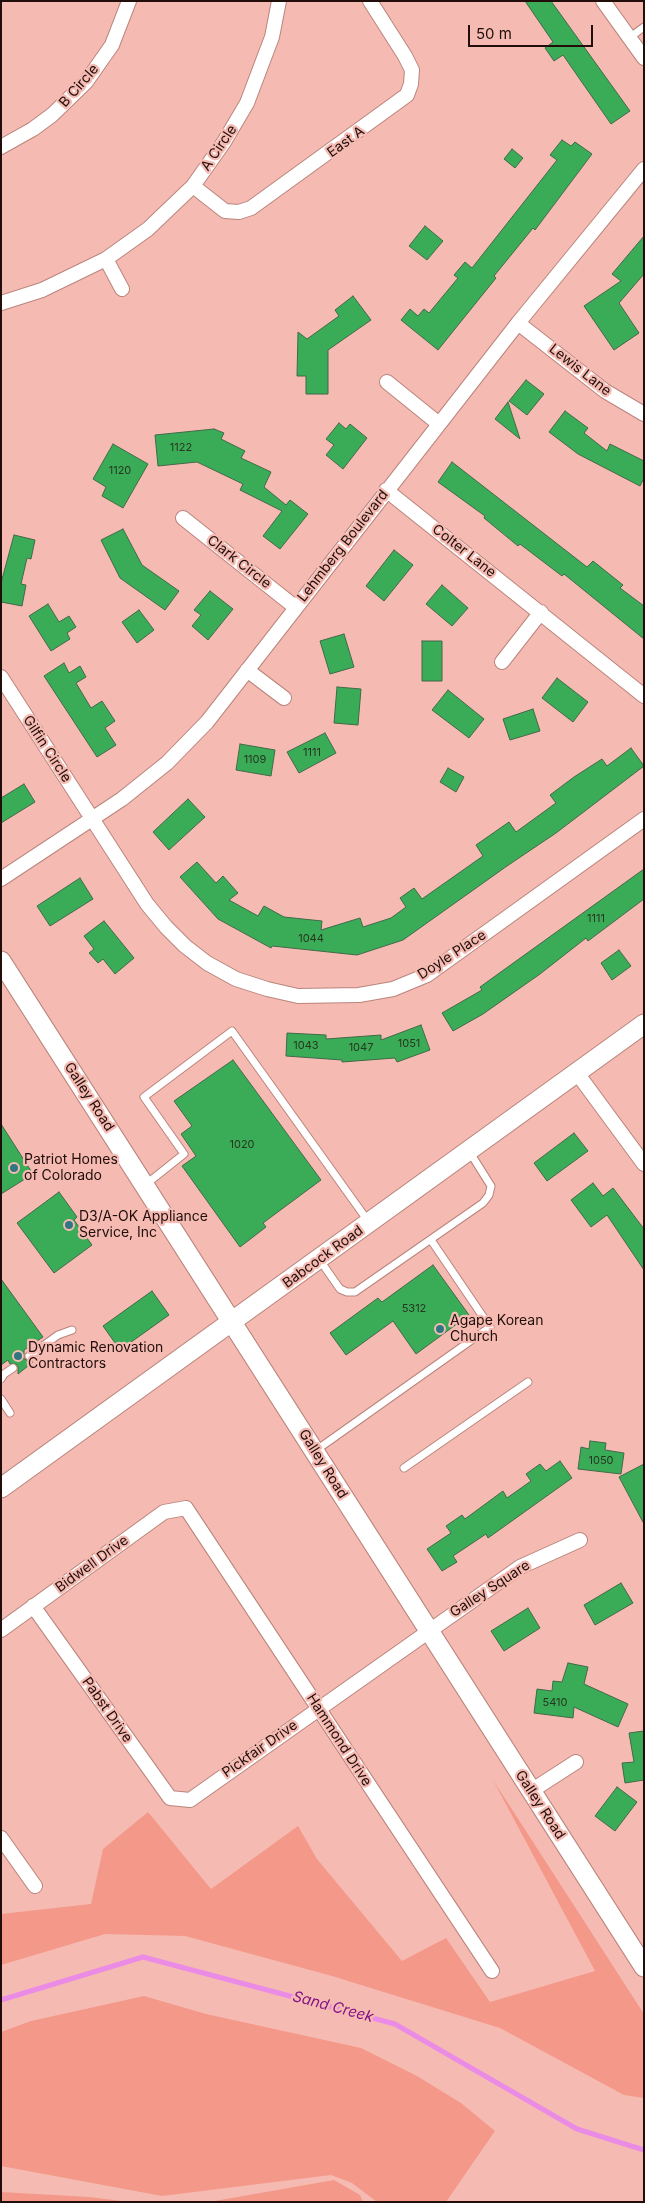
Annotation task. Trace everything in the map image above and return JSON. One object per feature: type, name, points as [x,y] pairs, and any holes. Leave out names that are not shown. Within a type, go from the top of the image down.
[{"type":"main road","name":"Galley Road","points":[[1,961],[531,1791],[640,1955]]},
{"type":"main road","name":"Babcock Road","points":[[1,1488],[644,1024]]},
{"type":"street","name":"B Circle","points":[[1,147],[27,133],[52,115],[86,82],[112,45],[129,1]]},
{"type":"street","name":"A Circle","points":[[1,302],[42,290],[106,260],[148,229],[193,186],[224,142],[247,103],[272,37],[279,1]]},
{"type":"street","name":"East A","points":[[193,186],[225,210],[239,212],[251,208],[407,95],[412,70],[370,1]]},
{"type":"street","points":[[603,1],[644,58]]},
{"type":"street","name":"Lehmberg Boulevard","points":[[1,879],[93,821],[145,781],[186,744],[206,722],[518,323],[644,169]]},
{"type":"street","points":[[106,260],[122,289]]},
{"type":"street","name":"Lewis Lane","points":[[518,323],[605,391],[644,414]]},
{"type":"street","points":[[386,382],[439,424]]},
{"type":"street","name":"Colter Lane","points":[[386,490],[644,696]]},
{"type":"street","name":"Clark Circle","points":[[182,518],[295,606]]},
{"type":"street","points":[[502,662],[541,612]]},
{"type":"street","points":[[247,670],[284,698]]},
{"type":"street","name":"Gilfin Circle","points":[[1,677],[93,821]]},
{"type":"street","name":"Doyle Place","points":[[93,821],[147,904],[184,946],[207,963],[236,979],[267,989],[298,996],[332,997],[359,996],[392,989],[427,975],[644,819]]},
{"type":"street","points":[[576,1073],[644,1164]]},
{"type":"street","name":"Bidwell Drive","points":[[1,1630],[164,1512],[186,1508]]},
{"type":"street","name":"Hammond Drive","points":[[186,1508],[492,1971]]},
{"type":"street","name":"Galley Square","points":[[429,1629],[520,1567],[580,1540]]},
{"type":"street","name":"Pabst Drive","points":[[34,1606],[170,1798],[190,1800]]},
{"type":"street","name":"Pickfair Drive","points":[[190,1800],[429,1629]]},
{"type":"street","points":[[531,1791],[576,1762]]},
{"type":"street","points":[[1,1838],[35,1886]]},
{"type":"lane","points":[[629,38],[644,26]]},
{"type":"lane","points":[[145,1185],[184,1154],[144,1097],[232,1031],[369,1223]]},
{"type":"lane","points":[[319,1259],[340,1289],[347,1292],[355,1292],[483,1203],[489,1196],[491,1186],[469,1151]]},
{"type":"lane","points":[[315,1451],[490,1327],[431,1240]]},
{"type":"lane","points":[[29,1356],[58,1335],[72,1330]]},
{"type":"lane","points":[[1,1379],[13,1368]]},
{"type":"lane","points":[[404,1468],[528,1382]]},
{"type":"lane","points":[[1,1399],[10,1413]]},
{"type":"shaded area","points":[[493,1780],[644,2014],[644,2098],[624,2095],[500,2028],[332,1976],[185,1936],[105,1934],[1,1965],[1,1914],[91,1904],[103,1849],[148,1812],[211,1889],[298,1826],[317,1859],[402,1961],[446,1938],[490,2002],[595,1971]]},
{"type":"shaded area","points":[[144,1996],[206,2014],[361,2048],[417,2076],[461,2103],[495,2131],[446,2202],[377,2202],[352,2183],[331,2175],[162,2196],[1,2166],[1,2032],[31,2021]]},
{"type":"shaded area","points":[[334,2180],[360,2195],[363,2202],[209,2202]]},
{"type":"shaded area","points":[[1,2192],[89,2197],[130,2202],[1,2202]]},
{"type":"building","points":[[525,1],[551,1],[630,111],[611,124],[563,55],[554,61],[545,48],[553,42]]},
{"type":"building","points":[[562,140],[571,146],[575,142],[592,154],[535,230],[533,228],[494,276],[496,278],[438,350],[401,320],[410,309],[418,316],[424,309],[429,313],[458,278],[454,275],[465,262],[472,268],[557,160],[550,155]]},
{"type":"building","points":[[512,149],[523,158],[515,168],[504,159]]},
{"type":"building","points":[[425,226],[443,241],[427,260],[409,246]]},
{"type":"building","points":[[644,236],[644,274],[619,303],[639,333],[614,350],[584,306],[621,281],[612,274]]},
{"type":"building","points":[[353,296],[371,320],[328,350],[328,394],[306,394],[306,376],[297,376],[298,332],[307,339],[339,316],[335,310]]},
{"type":"building","points":[[526,380],[544,394],[527,415],[509,401]]},
{"type":"building","points":[[508,402],[520,439],[495,419]]},
{"type":"building","points":[[565,411],[588,428],[584,433],[607,451],[610,444],[644,461],[644,478],[640,486],[578,454],[549,432]]},
{"type":"building","points":[[339,423],[346,429],[350,424],[367,438],[343,469],[326,455],[334,445],[326,439]]},
{"type":"building","points":[[214,429],[224,433],[221,439],[245,451],[241,458],[271,472],[264,487],[286,505],[290,500],[308,514],[280,549],[263,536],[282,511],[240,490],[243,484],[197,462],[158,466],[155,435]]},
{"type":"building","points":[[113,444],[148,464],[123,508],[102,496],[106,487],[93,479]]},
{"type":"building","points":[[452,462],[587,567],[593,561],[623,585],[620,588],[644,606],[644,639],[564,574],[562,576],[520,544],[518,546],[484,518],[485,516],[438,482]]},
{"type":"building","points":[[123,529],[142,565],[179,591],[165,610],[120,578],[101,540]]},
{"type":"building","points":[[14,535],[35,540],[31,559],[27,558],[21,584],[26,585],[22,606],[1,602],[1,583]]},
{"type":"building","points":[[394,550],[413,565],[384,601],[366,586]]},
{"type":"building","points":[[442,585],[468,608],[452,626],[426,604]]},
{"type":"building","points":[[210,591],[233,609],[208,640],[192,626],[201,615],[194,610]]},
{"type":"building","points":[[48,604],[59,622],[69,616],[76,627],[67,633],[70,639],[51,651],[29,616]]},
{"type":"building","points":[[139,610],[154,630],[137,643],[122,622]]},
{"type":"building","points":[[344,634],[354,667],[330,674],[320,641]]},
{"type":"building","points":[[422,641],[442,641],[442,681],[422,681]]},
{"type":"building","points":[[64,663],[69,673],[80,666],[86,677],[76,683],[91,708],[102,701],[115,721],[105,728],[116,745],[97,757],[44,676]]},
{"type":"building","points":[[557,678],[588,702],[573,722],[542,698]]},
{"type":"building","points":[[337,687],[361,689],[358,725],[334,723]]},
{"type":"building","points":[[448,690],[484,719],[469,738],[432,710]]},
{"type":"building","points":[[533,709],[540,731],[510,740],[503,719]]},
{"type":"building","points":[[325,733],[336,753],[299,773],[287,752]]},
{"type":"building","points":[[240,744],[275,750],[271,776],[236,770]]},
{"type":"building","points":[[631,748],[644,766],[556,833],[403,940],[357,955],[272,946],[271,948],[218,919],[180,877],[197,862],[216,883],[223,876],[238,893],[229,900],[258,916],[264,906],[284,917],[322,921],[321,930],[360,918],[363,927],[391,918],[406,907],[400,898],[414,888],[422,899],[483,856],[476,845],[509,822],[516,832],[556,803],[550,795],[574,777],[602,759],[607,766]]},
{"type":"building","points":[[448,768],[464,777],[456,792],[440,782]]},
{"type":"building","points":[[24,784],[35,802],[1,823],[1,798]]},
{"type":"building","points":[[188,799],[205,817],[169,850],[153,832]]},
{"type":"building","points":[[644,869],[644,899],[588,941],[586,938],[540,974],[483,1014],[453,1031],[442,1013],[482,990],[480,987]]},
{"type":"building","points":[[80,878],[93,899],[50,926],[37,906]]},
{"type":"building","points":[[104,921],[134,958],[115,974],[103,959],[98,963],[89,953],[94,949],[84,936]]},
{"type":"building","points":[[619,950],[631,966],[612,980],[601,963]]},
{"type":"building","points":[[421,1025],[430,1050],[397,1062],[395,1058],[342,1062],[342,1060],[286,1056],[287,1033],[326,1035],[326,1039],[381,1035],[381,1040]]},
{"type":"building","points":[[233,1060],[321,1180],[263,1223],[266,1227],[240,1247],[182,1166],[196,1156],[181,1134],[192,1126],[174,1101]]},
{"type":"building","points":[[1,1124],[33,1174],[1,1194]]},
{"type":"building","points":[[574,1133],[588,1151],[547,1181],[534,1163]]},
{"type":"building","points":[[593,1183],[603,1196],[613,1188],[644,1229],[644,1270],[607,1215],[591,1227],[571,1200]]},
{"type":"building","points":[[59,1192],[77,1217],[74,1220],[92,1245],[54,1273],[17,1223]]},
{"type":"building","points":[[433,1265],[469,1315],[416,1354],[393,1321],[346,1355],[330,1333],[378,1298],[382,1302]]},
{"type":"building","points":[[1,1279],[43,1337],[24,1350],[24,1359],[33,1362],[18,1374],[16,1364],[10,1364],[8,1360],[1,1365]]},
{"type":"building","points":[[152,1291],[169,1315],[120,1350],[103,1326]]},
{"type":"building","points":[[590,1441],[606,1443],[605,1450],[624,1453],[621,1474],[578,1469],[581,1447],[589,1449]]},
{"type":"building","points":[[560,1461],[572,1478],[488,1538],[486,1534],[453,1556],[457,1562],[442,1571],[427,1549],[451,1533],[446,1526],[462,1515],[465,1519],[503,1491],[507,1498],[531,1481],[526,1474],[540,1464],[546,1471]]},
{"type":"building","points":[[644,1464],[644,1524],[619,1477]]},
{"type":"building","points":[[621,1583],[633,1603],[595,1625],[584,1605]]},
{"type":"building","points":[[528,1608],[540,1628],[504,1651],[491,1631]]},
{"type":"building","points":[[568,1663],[588,1667],[584,1684],[628,1704],[618,1727],[574,1707],[573,1718],[534,1713],[537,1689],[552,1691],[553,1681],[562,1682]]},
{"type":"building","points":[[644,1731],[644,1780],[625,1783],[622,1763],[634,1762],[629,1733]]},
{"type":"building","points":[[617,1787],[637,1802],[615,1831],[595,1816]]},
{"type":"waterway","name":"Sand Creek","points":[[1,2000],[143,1957],[395,2024],[577,2129],[644,2150]]},
{"type":"place","name":"Patriot Homes of Colorado","points":[[14,1168]]},
{"type":"place","name":"D3/A-OK Appliance Service, Inc","points":[[69,1225]]},
{"type":"place","name":"Agape Korean Church","points":[[440,1329]]},
{"type":"place","name":"Dynamic Renovation Contractors","points":[[18,1356]]}]
